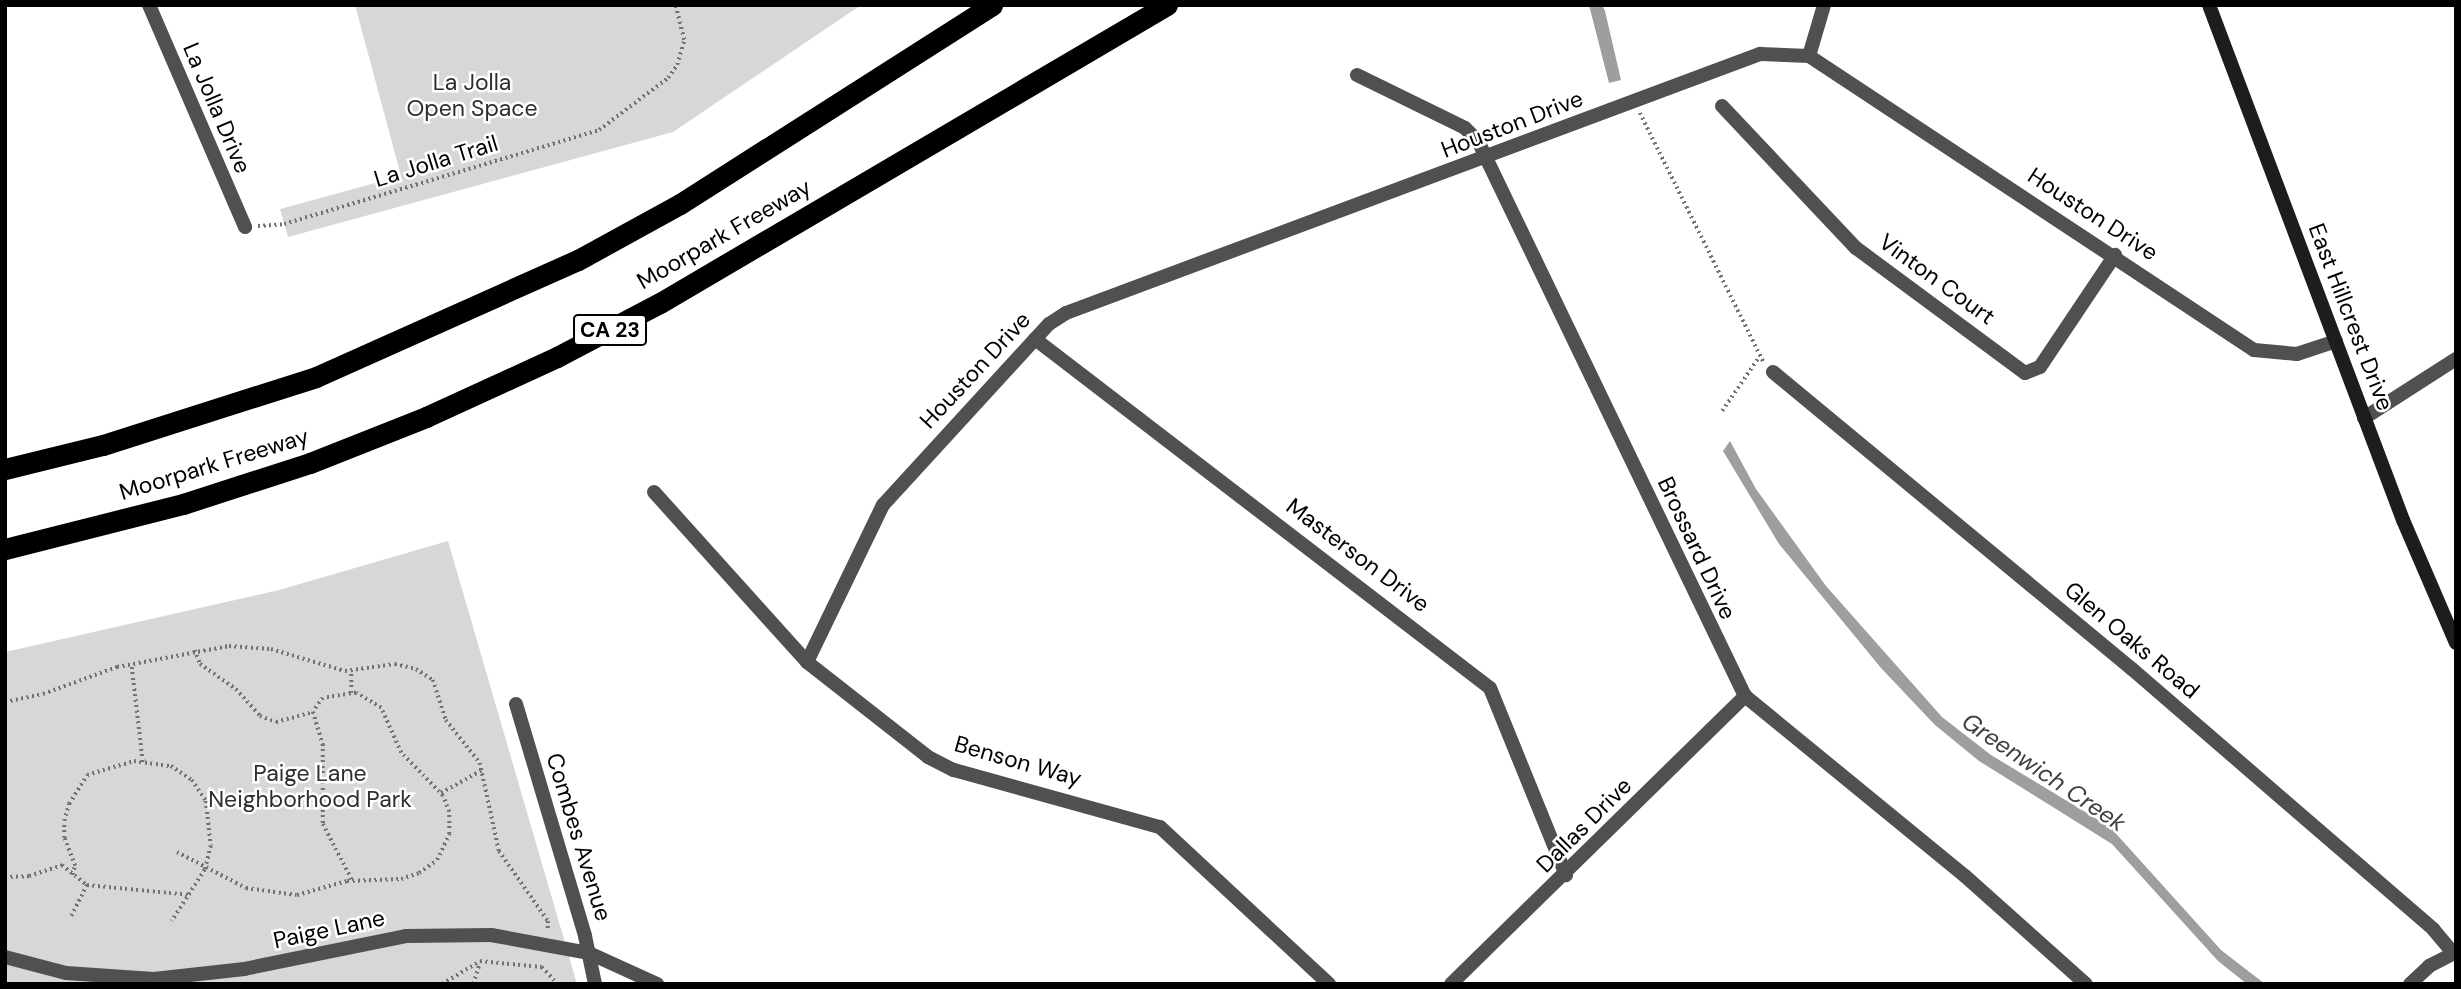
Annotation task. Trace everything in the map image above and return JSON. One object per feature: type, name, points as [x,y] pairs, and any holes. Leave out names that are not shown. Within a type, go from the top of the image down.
[{"type":"highway","name":"Moorpark Freeway","points":[[5,469],[152,431],[316,377],[578,260],[680,204],[992,5]]},
{"type":"highway","name":"Moorpark Freeway","points":[[5,549],[183,504],[310,463],[426,417],[557,357],[660,303],[1167,5]]},
{"type":"main road","name":"East Hillcrest Drive","points":[[2209,5],[2364,418],[2456,643]]},
{"type":"street","name":"La Jolla Drive","points":[[149,5],[245,227]]},
{"type":"street","points":[[1809,56],[1824,5]]},
{"type":"street","name":"Houston Drive","points":[[807,662],[883,505],[1035,339],[1066,313],[1760,54],[1809,56],[2115,254],[2254,350],[2297,354],[2336,341]]},
{"type":"street","name":"Brossard Drive","points":[[1357,75],[1465,128],[1486,158],[1745,696],[1965,876],[2086,984]]},
{"type":"street","name":"Vinton Court","points":[[1722,106],[1856,248],[2025,373],[2040,367],[2115,254]]},
{"type":"street","name":"Masterson Drive","points":[[1035,339],[1490,688],[1566,875]]},
{"type":"street","points":[[2364,418],[2456,359]]},
{"type":"street","name":"Glen Oaks Road","points":[[1771,370],[2142,678],[2433,929],[2454,953]]},
{"type":"street","name":"Benson Way","points":[[654,492],[807,662],[928,757],[954,770],[1160,827],[1329,984]]},
{"type":"street","name":"Dallas Drive","points":[[1451,984],[1566,875],[1745,696]]},
{"type":"street","name":"Combes Avenue","points":[[516,704],[589,953],[594,984]]},
{"type":"street","name":"Paige Lane","points":[[5,957],[66,972],[154,979],[244,970],[406,936],[491,935],[548,943],[589,953],[657,984]]},
{"type":"street","points":[[2410,984],[2454,953]]},
{"type":"path","name":"La Jolla Trail","points":[[245,227],[284,224],[599,131],[668,78],[677,65],[684,40],[676,5]]},
{"type":"path","points":[[1635,102],[1759,357],[1771,370]]},
{"type":"path","points":[[1722,411],[1759,357]]},
{"type":"path","points":[[5,702],[43,694],[117,667],[132,667],[195,650],[229,646],[271,649],[351,670],[395,664],[416,668],[433,680],[446,720],[482,770],[499,851],[548,921],[548,943]]},
{"type":"path","points":[[177,852],[246,888],[271,894],[297,895],[352,880],[401,878],[419,873],[438,860],[449,834],[449,812],[441,793],[401,753],[381,708],[371,699],[351,693],[323,698],[313,712],[276,722],[260,716],[230,684],[200,664],[195,650]]},
{"type":"path","points":[[132,667],[143,762]]},
{"type":"path","points":[[351,670],[351,693]]},
{"type":"path","points":[[313,712],[324,754],[323,824],[352,880]]},
{"type":"path","points":[[72,875],[75,866],[64,838],[69,804],[87,775],[113,765],[143,762],[171,766],[192,780],[205,801],[211,835],[206,868],[172,921]]},
{"type":"path","points":[[441,793],[482,770]]},
{"type":"path","points":[[5,877],[29,877],[57,865],[87,885],[190,895]]},
{"type":"path","points":[[71,916],[87,885]]},
{"type":"path","points":[[442,984],[480,961],[542,967],[558,984]]},
{"type":"path","points":[[473,984],[480,961]]},
{"type":"green space","name":"La Jolla Open Space","points":[[355,5],[861,5],[673,132],[288,237],[280,209],[401,176]]},
{"type":"green space","name":"Paige Lane Neighborhood Park","points":[[448,541],[577,984],[5,984],[5,652],[279,590]]},
{"type":"shaded area","points":[[1589,5],[1602,5],[1605,11],[1621,80],[1609,83]]},
{"type":"shaded area","points":[[1730,441],[1756,489],[1826,586],[1942,717],[1991,755],[2110,827],[2221,950],[2265,984],[2247,984],[2218,961],[2112,844],[1979,761],[1935,725],[1881,668],[1779,544],[1723,451]]},
{"type":"water label","name":"Greenwich Creek","points":[[2044,772]]}]
